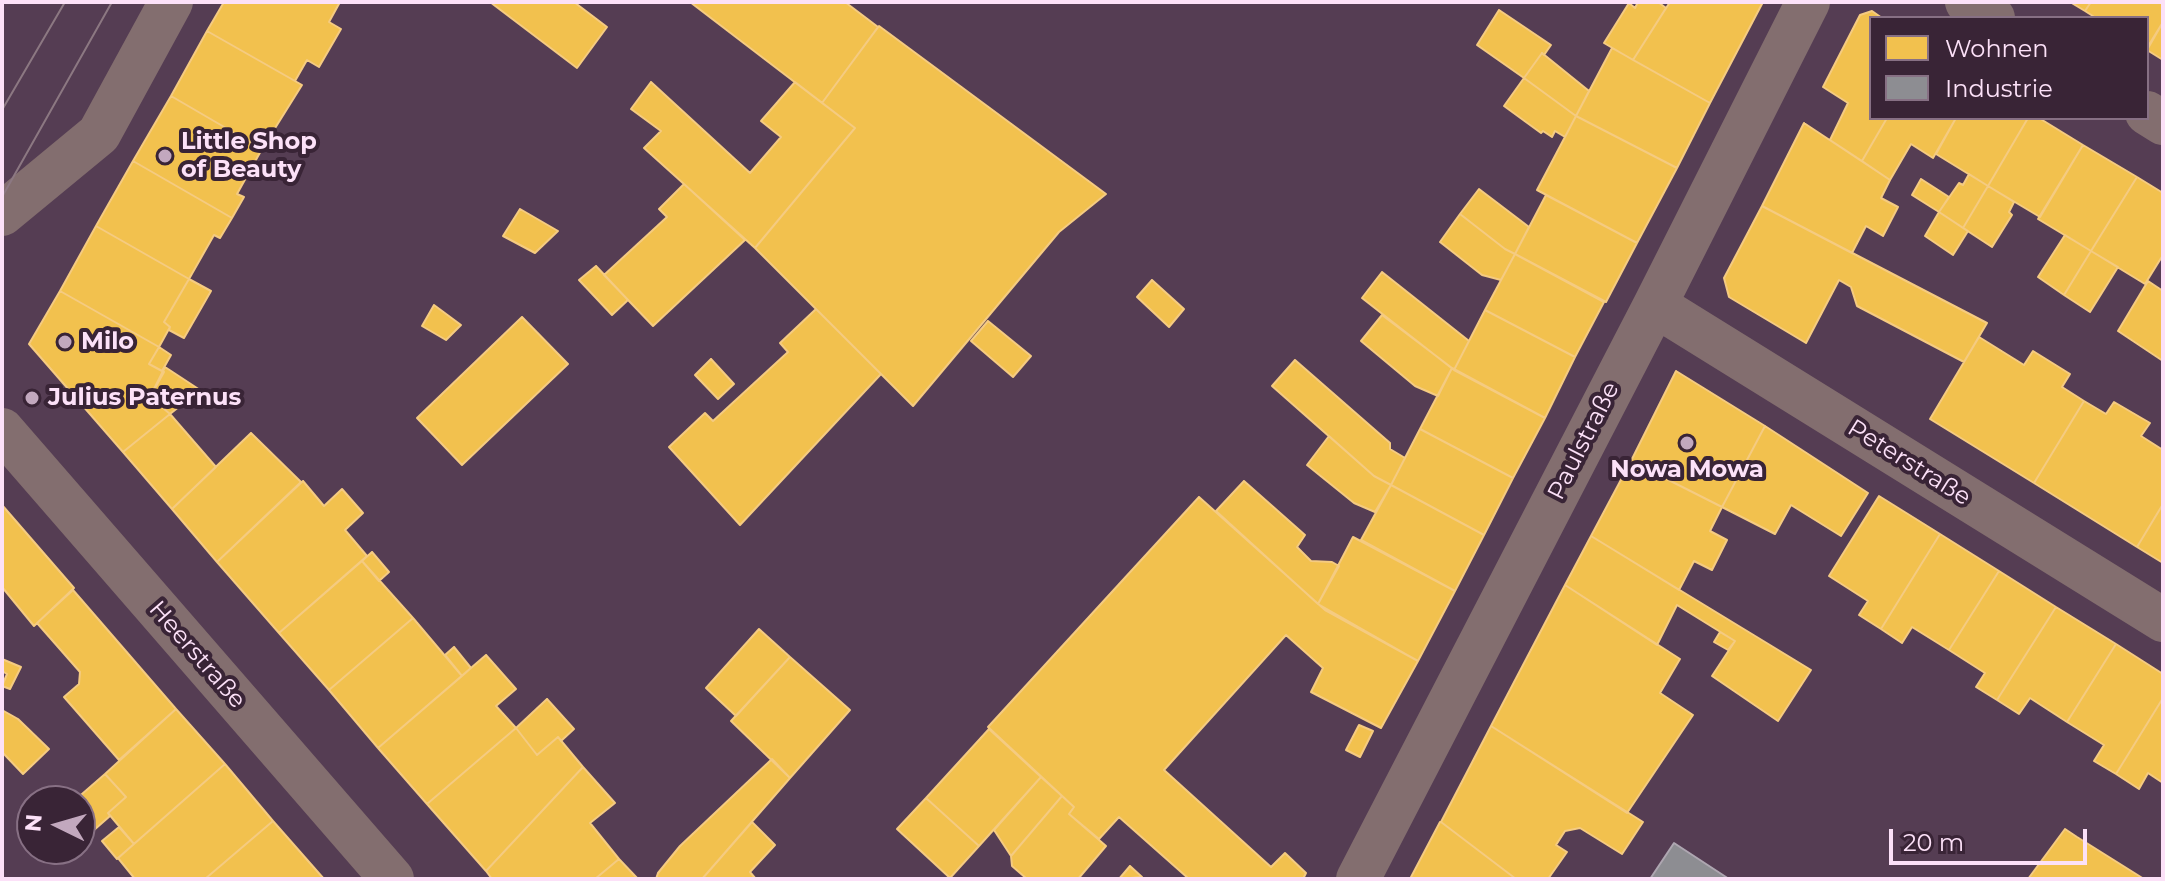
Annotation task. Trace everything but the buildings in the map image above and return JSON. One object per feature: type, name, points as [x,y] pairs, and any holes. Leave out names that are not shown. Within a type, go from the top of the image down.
[{"type":"street","points":[[2,214],[99,134],[171,2]]},
{"type":"street","name":"Paulstraße","points":[[1358,879],[1808,2]]},
{"type":"street","points":[[1967,2],[1990,16]]},
{"type":"street","name":"Peterstraße","points":[[1655,305],[2163,620]]},
{"type":"street","name":"Heerstraße","points":[[2,430],[392,879]]},
{"type":"tram line","points":[[2,110],[65,2]]},
{"type":"tram line","points":[[2,197],[112,2]]},
{"type":"place","name":"Little Shop of Beauty","points":[[165,156]]},
{"type":"place","name":"Milo","points":[[65,342]]},
{"type":"place","name":"Julius Paternus","points":[[32,398]]},
{"type":"place","name":"Nowa Mowa","points":[[1687,443]]}]
